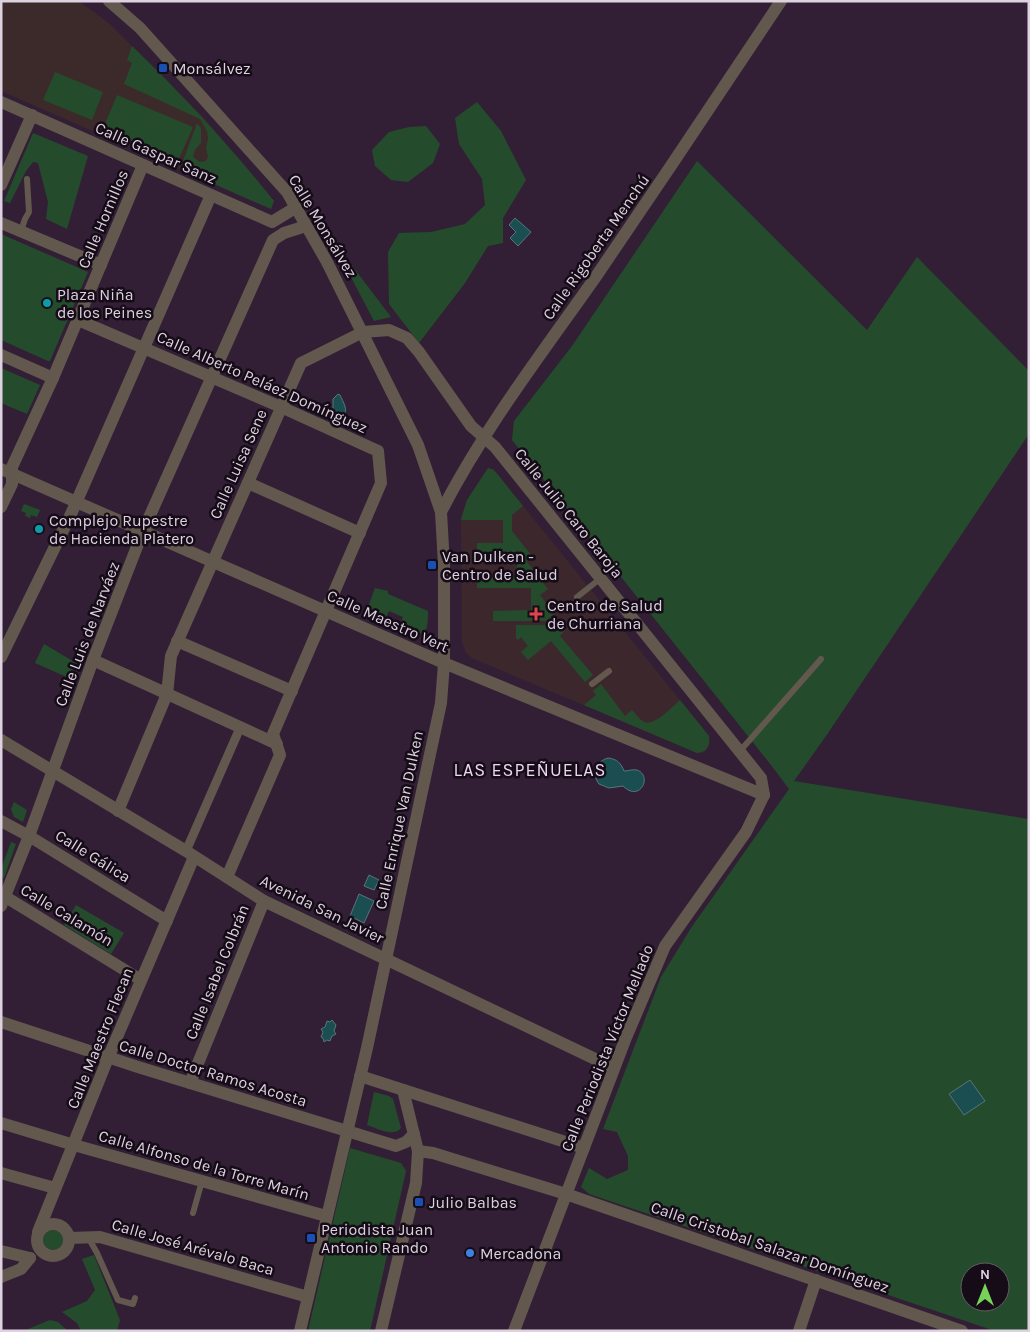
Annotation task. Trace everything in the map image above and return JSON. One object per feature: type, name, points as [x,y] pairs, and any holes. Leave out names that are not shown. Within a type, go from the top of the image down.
[{"type":"street","name":"Calle Monsálvez","points":[[109,1],[140,28],[282,186],[327,262],[363,332],[418,445],[441,512]]},
{"type":"street","name":"Calle Rigoberta Menchú","points":[[441,512],[457,481],[518,387],[683,150],[781,1]]},
{"type":"street","name":"Calle Gaspar Sanz","points":[[1,102],[272,222]]},
{"type":"street","points":[[1,185],[32,116]]},
{"type":"street","name":"Calle Hornillos","points":[[1,507],[12,484],[7,472],[12,466],[53,378],[144,165]]},
{"type":"street","points":[[1,657],[76,502],[211,195]]},
{"type":"street","points":[[272,222],[295,208]]},
{"type":"street","name":"Calle Luis de Narváez","points":[[2,899],[30,836],[93,660],[143,531],[273,240],[272,222]]},
{"type":"street","points":[[1,223],[102,265]]},
{"type":"street","points":[[273,240],[284,233],[306,226]]},
{"type":"street","name":"Calle Alberto Peláez Domínguez","points":[[78,320],[281,407],[378,451],[381,483],[360,533]]},
{"type":"street","name":"Calle Julio Caro Baroja","points":[[363,332],[390,330],[407,338],[471,426],[495,447],[740,751],[761,778],[764,795]]},
{"type":"street","name":"Calle Luisa Sene","points":[[118,811],[167,694],[170,656],[301,363],[363,332]]},
{"type":"street","points":[[1,355],[53,378]]},
{"type":"street","name":"Calle Maestro Vert","points":[[7,472],[444,663],[764,795]]},
{"type":"street","points":[[226,877],[280,755],[273,734],[360,533],[248,484]]},
{"type":"street","name":"Calle Enrique Van Dulken","points":[[300,1331],[360,1076],[441,703],[444,663],[444,565],[441,512]]},
{"type":"street","points":[[177,641],[292,691]]},
{"type":"street","points":[[93,660],[277,744]]},
{"type":"street","name":"Calle Maestro Flecan","points":[[38,1232],[108,1058],[167,921],[190,854],[240,728]]},
{"type":"street","name":"Avenida San Javier","points":[[1,740],[264,901],[614,1068]]},
{"type":"street","name":"Calle Periodista Víctor Mellado","points":[[514,1331],[614,1068],[664,946],[746,832],[764,795]]},
{"type":"street","name":"Calle Gálica","points":[[1,820],[167,921]]},
{"type":"street","name":"Calle Calamón","points":[[2,899],[141,980]]},
{"type":"street","name":"Calle Isabel Colbrán","points":[[190,1083],[264,901]]},
{"type":"street","name":"Calle Doctor Ramos Acosta","points":[[2,1024],[396,1146],[406,1142],[414,1134]]},
{"type":"street","points":[[360,1076],[584,1148]]},
{"type":"street","points":[[381,1331],[416,1183],[418,1151],[403,1090]]},
{"type":"street","name":"Calle Alfonso de la Torre Marín","points":[[1,1123],[326,1216]]},
{"type":"street","points":[[418,1151],[433,1153],[566,1194]]},
{"type":"street","points":[[1,1173],[55,1188]]},
{"type":"street","name":"Calle Cristobal Salazar Domínguez","points":[[566,1194],[962,1331]]},
{"type":"street","points":[[57,1224],[66,1231],[69,1238],[67,1248],[58,1255],[47,1255],[36,1244],[38,1232],[46,1225],[57,1224]]},
{"type":"street","name":"Calle José Arévalo Baca","points":[[69,1238],[100,1237],[308,1297]]},
{"type":"street","points":[[1,1251],[30,1258]]},
{"type":"street","points":[[1,1277],[21,1269],[30,1258],[42,1252]]},
{"type":"street","points":[[799,1331],[816,1280]]},
{"type":"lane","points":[[21,231],[29,212],[27,179]]},
{"type":"lane","points":[[577,598],[601,578]]},
{"type":"lane","points":[[740,751],[821,659]]},
{"type":"lane","points":[[592,684],[609,671]]},
{"type":"lane","points":[[193,1213],[202,1181]]},
{"type":"lane","points":[[88,1237],[118,1300],[133,1304],[135,1298]]},
{"type":"shaded area","points":[[1,1],[78,1],[111,25],[204,118],[274,201],[271,209],[1,91]]},
{"type":"shaded area","points":[[132,46],[188,102],[240,160],[274,201],[271,209],[180,169],[197,123],[201,128],[201,143],[195,150],[193,157],[200,162],[206,161],[208,157],[206,149],[207,131],[200,119],[124,84],[132,63],[127,60]]},
{"type":"shaded area","points":[[55,72],[103,92],[92,120],[43,100]]},
{"type":"shaded area","points":[[117,95],[193,127],[178,161],[103,129]]},
{"type":"shaded area","points":[[477,102],[501,131],[526,180],[503,218],[503,243],[488,246],[465,283],[419,343],[389,304],[388,252],[399,233],[431,232],[465,224],[485,205],[482,179],[459,144],[455,118]]},
{"type":"shaded area","points":[[426,126],[440,144],[433,163],[408,182],[391,180],[375,166],[372,150],[389,132],[409,127]]},
{"type":"shaded area","points":[[33,133],[88,156],[67,229],[46,219],[48,202],[38,163],[33,162],[26,171],[10,203],[4,201]]},
{"type":"shaded area","points":[[697,161],[867,330],[917,257],[1029,371],[1029,434],[794,781],[1029,819],[1029,1331],[995,1331],[589,1194],[581,1187],[589,1168],[607,1179],[628,1170],[628,1156],[617,1132],[603,1129],[661,977],[691,928],[789,789],[512,440],[514,421],[572,346]]},
{"type":"shaded area","points":[[515,218],[531,232],[518,246],[510,238],[516,232],[509,225]]},
{"type":"shaded area","points":[[1,234],[88,272],[50,361],[1,340]]},
{"type":"shaded area","points":[[347,259],[391,317],[374,321],[343,262]]},
{"type":"shaded area","points":[[1,368],[40,385],[27,414],[1,403]]},
{"type":"shaded area","points":[[338,394],[345,406],[343,417],[336,416],[333,409],[333,399]]},
{"type":"shaded area","name":"Centro de Salud de Churriana","points":[[488,468],[494,470],[709,736],[710,743],[704,752],[697,753],[472,658],[466,653],[462,642],[461,516],[467,500]]},
{"type":"shaded area","points":[[488,468],[494,470],[523,506],[512,515],[512,531],[532,556],[527,562],[548,589],[540,595],[554,614],[546,621],[493,621],[493,611],[531,610],[531,588],[477,588],[477,577],[517,576],[517,554],[477,554],[477,543],[503,543],[503,520],[461,520],[467,500]]},
{"type":"shaded area","points":[[24,504],[40,510],[37,517],[31,515],[30,518],[25,516],[26,513],[21,511]]},
{"type":"shaded area","points":[[375,588],[388,591],[388,594],[428,611],[425,631],[419,634],[399,627],[403,617],[389,611],[384,621],[366,613]]},
{"type":"shaded area","points":[[557,618],[566,629],[560,636],[593,675],[585,682],[551,641],[528,660],[521,652],[528,646],[521,637],[518,640],[516,638],[516,625],[548,625]]},
{"type":"shaded area","points":[[44,644],[76,663],[69,678],[35,663]]},
{"type":"shaded area","points":[[601,684],[625,716],[632,710],[639,718],[648,723],[658,719],[680,700],[709,736],[707,748],[697,753],[584,705],[596,695],[593,691]]},
{"type":"shaded area","points":[[608,758],[618,762],[624,771],[637,770],[642,773],[644,782],[642,787],[635,792],[623,786],[609,788],[599,784],[595,776],[597,765]]},
{"type":"shaded area","points":[[14,802],[27,810],[23,822],[14,817],[11,809]]},
{"type":"shaded area","points":[[11,842],[16,844],[4,878],[1,877],[1,869]]},
{"type":"shaded area","points":[[369,875],[379,880],[374,890],[364,886]]},
{"type":"shaded area","points":[[359,894],[374,901],[364,923],[350,916]]},
{"type":"shaded area","points":[[76,905],[124,933],[111,954],[64,925]]},
{"type":"shaded area","points":[[332,1020],[336,1025],[334,1031],[336,1034],[332,1036],[330,1041],[324,1042],[321,1037],[323,1032],[321,1029],[325,1027],[327,1021],[330,1022]]},
{"type":"shaded area","points":[[970,1080],[985,1101],[964,1115],[949,1094]]},
{"type":"shaded area","points":[[374,1092],[393,1099],[401,1128],[398,1131],[389,1132],[367,1125]]},
{"type":"shaded area","points":[[350,1148],[401,1163],[406,1171],[370,1331],[308,1331]]},
{"type":"shaded area","points":[[53,1230],[60,1233],[63,1240],[60,1247],[53,1250],[46,1247],[43,1240],[46,1233]]},
{"type":"shaded area","points":[[94,1255],[120,1320],[117,1331],[81,1331],[77,1323],[62,1312],[87,1301],[95,1290],[82,1259]]},
{"type":"shaded area","points":[[50,1320],[58,1322],[68,1331],[23,1331]]},
{"type":"place","name":"Monsálvez","points":[[163,68]]},
{"type":"place","name":"Plaza Niña de los Peines","points":[[47,303]]},
{"type":"place","name":"Complejo Rupestre de Hacienda Platero","points":[[39,529]]},
{"type":"place","name":"Van Dulken - Centro de Salud","points":[[432,565]]},
{"type":"place","name":"Centro de Salud de Churriana","points":[[536,614]]},
{"type":"place","name":"Julio Balbas","points":[[419,1202]]},
{"type":"place","name":"Periodista Juan Antonio Rando","points":[[311,1238]]},
{"type":"place","name":"Mercadona","points":[[470,1253]]},
{"type":"district","name":"LAS ESPEÑUELAS","points":[[530,770]]}]
